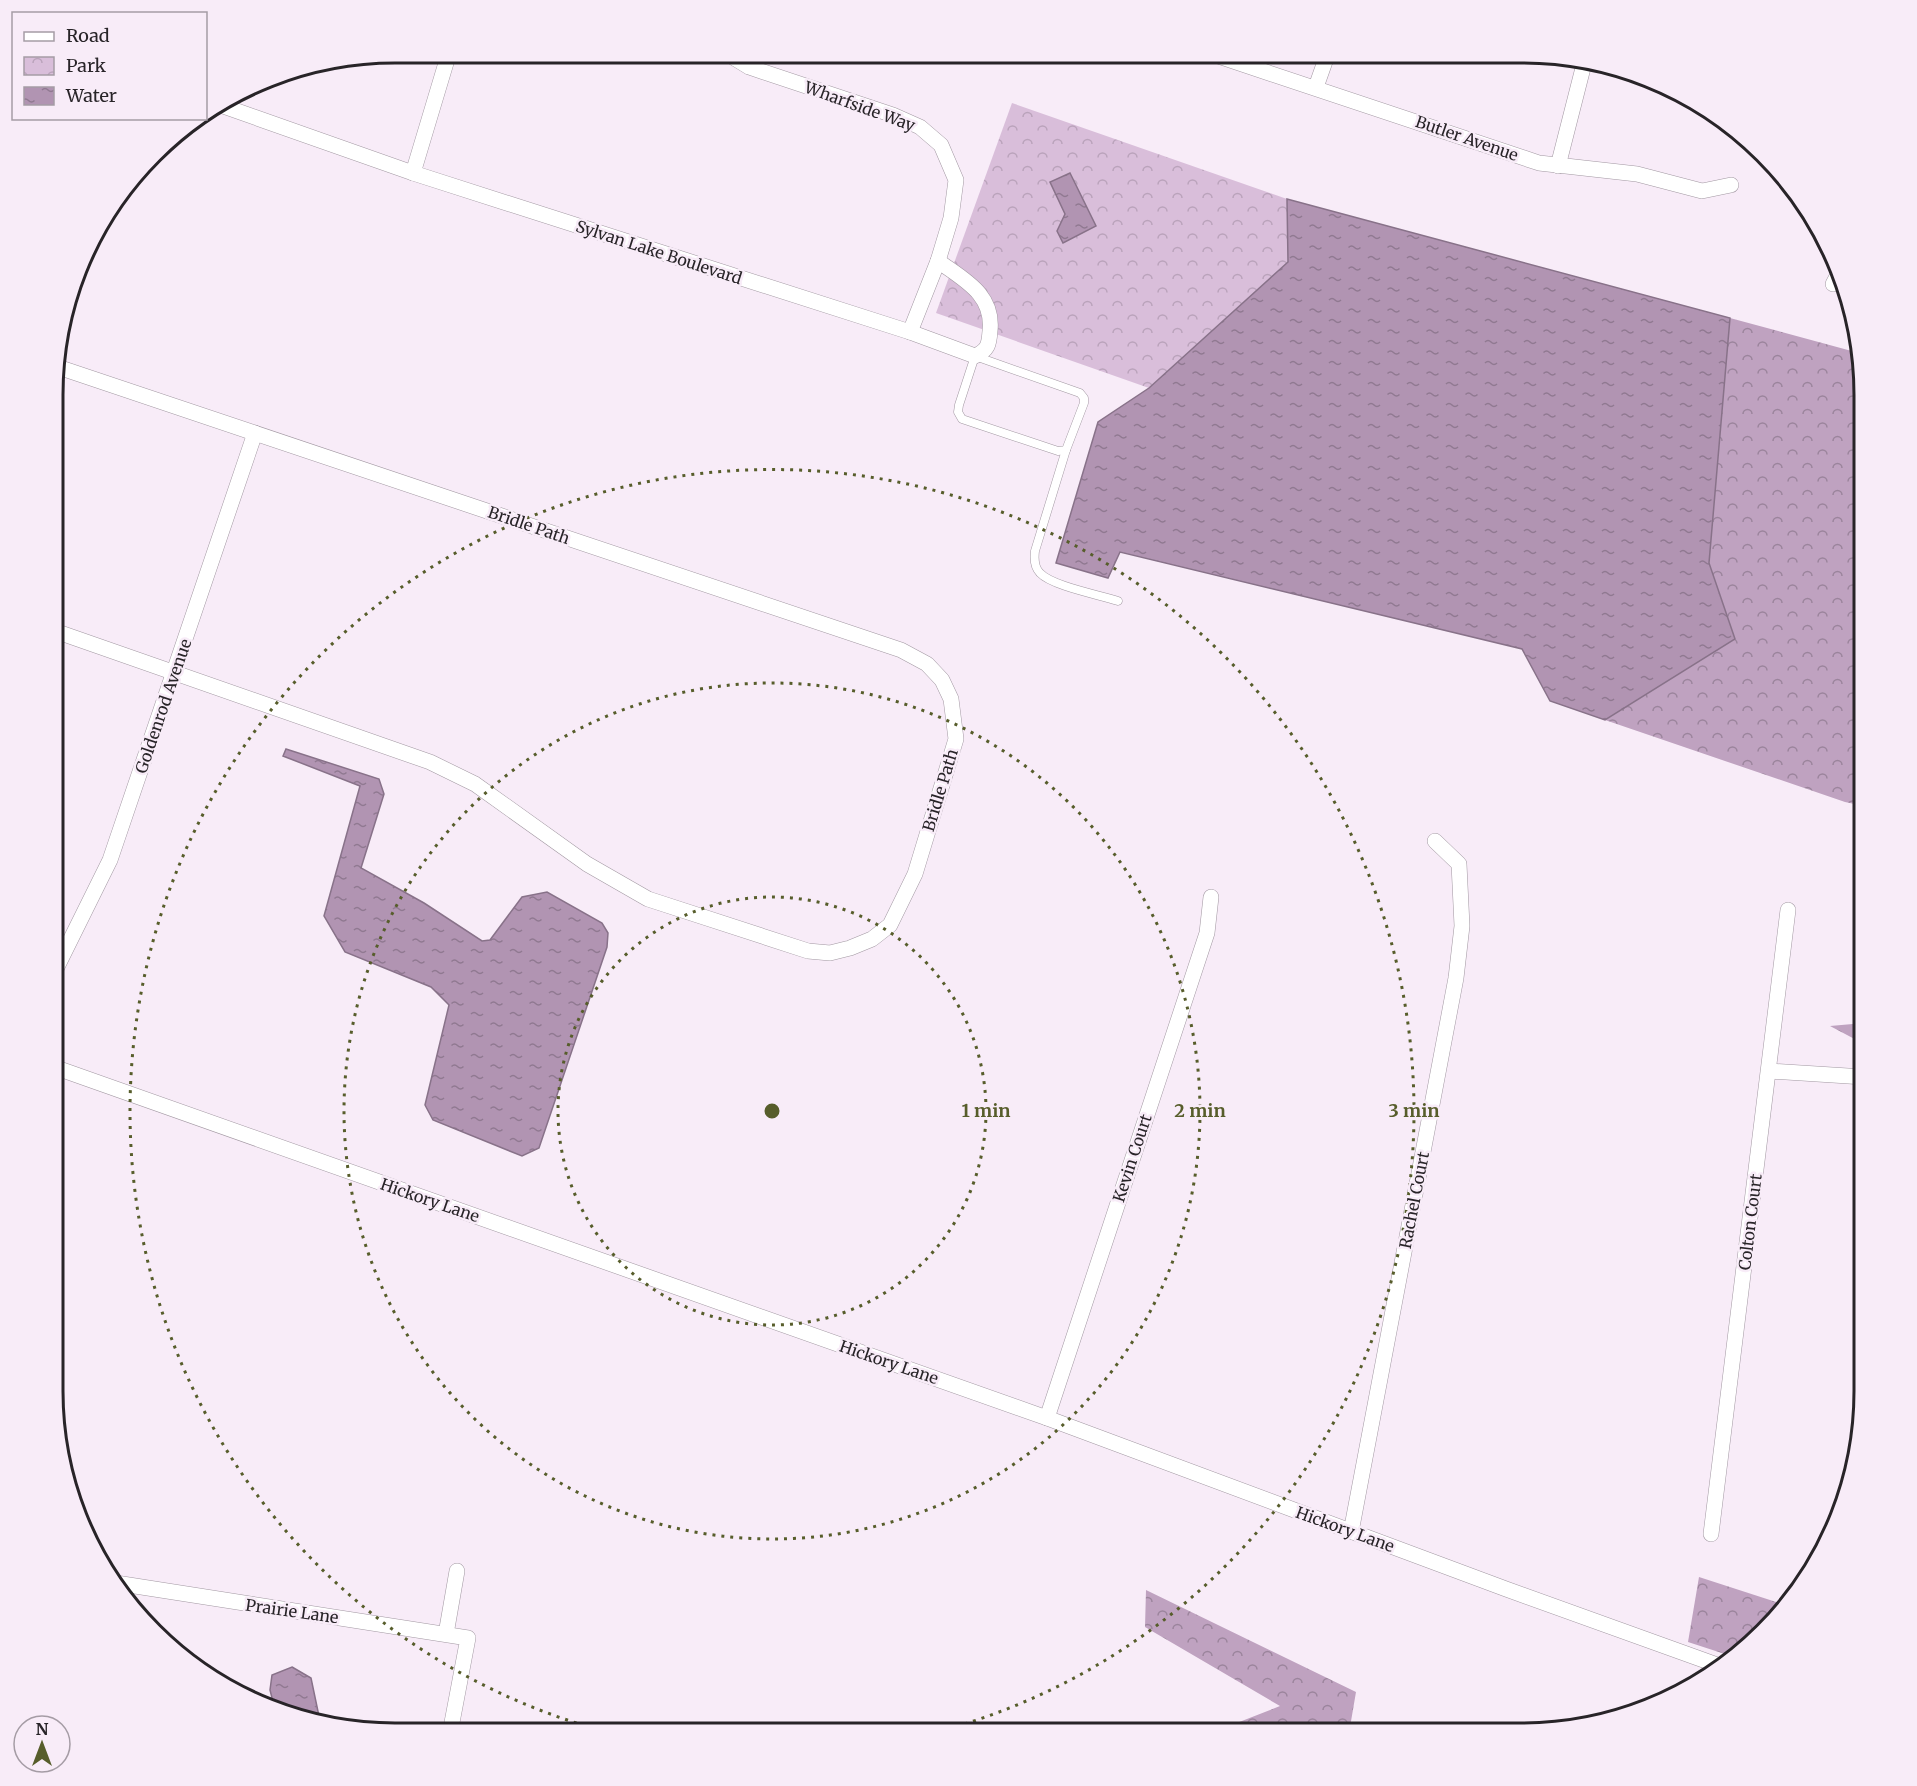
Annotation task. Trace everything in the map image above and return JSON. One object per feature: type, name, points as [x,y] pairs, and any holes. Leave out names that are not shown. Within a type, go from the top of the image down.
[{"type":"street","points":[[414,173],[446,63]]},
{"type":"street","name":"Wharfside Way","points":[[742,63],[920,126],[941,145],[956,180],[951,218],[938,261],[910,332]]},
{"type":"street","name":"Butler Avenue","points":[[1240,63],[1539,163],[1637,174],[1702,191],[1731,185]]},
{"type":"street","points":[[1316,87],[1324,63]]},
{"type":"street","points":[[1558,166],[1583,68]]},
{"type":"street","name":"Sylvan Lake Boulevard","points":[[228,108],[414,173],[910,332],[975,356]]},
{"type":"street","points":[[938,261],[977,290],[990,312],[989,345],[985,352],[975,356]]},
{"type":"street","name":"Bridle Path","points":[[63,634],[430,762],[474,784],[587,864],[648,899],[808,951],[830,953],[850,948],[872,939],[890,925],[915,874],[956,739],[951,699],[942,680],[927,664],[901,650],[64,369]]},
{"type":"street","name":"Goldenrod Avenue","points":[[63,955],[110,860],[255,433]]},
{"type":"street","name":"Rachel Court","points":[[1351,1532],[1456,978],[1461,937],[1459,864],[1435,841]]},
{"type":"street","name":"Kevin Court","points":[[1047,1418],[1207,933],[1211,897]]},
{"type":"street","name":"Colton Court","points":[[1711,1534],[1788,910]]},
{"type":"street","name":"Hickory Lane","points":[[63,1070],[1047,1418],[1351,1532],[1712,1663]]},
{"type":"street","points":[[1769,1071],[1854,1076]]},
{"type":"street","points":[[446,1634],[457,1571]]},
{"type":"street","name":"Prairie Lane","points":[[126,1585],[468,1638],[452,1723]]},
{"type":"lane","points":[[1066,450],[1058,451],[962,419],[958,412],[959,405],[975,356],[1080,393],[1084,398],[1034,559],[1040,573],[1056,582],[1118,601]]},
{"type":"green space","points":[[1012,103],[1287,199],[1288,262],[1149,388],[936,313]]},
{"type":"green space","points":[[1730,318],[1851,351],[1854,395],[1854,804],[1605,720],[1735,639],[1709,563]]},
{"type":"green space","points":[[1854,1024],[1854,1039],[1830,1026]]},
{"type":"green space","points":[[1699,1577],[1778,1603],[1757,1626],[1724,1654],[1688,1642]]},
{"type":"green space","points":[[1146,1590],[1356,1692],[1351,1723],[1237,1723],[1280,1706],[1145,1627]]},
{"type":"water","points":[[1070,173],[1096,226],[1063,243],[1057,231],[1065,214],[1050,182]]},
{"type":"water","points":[[1287,199],[1730,318],[1709,563],[1735,639],[1605,720],[1550,701],[1522,649],[1120,552],[1108,578],[1056,563],[1098,422],[1149,388],[1288,262]]},
{"type":"water","points":[[286,749],[379,779],[384,794],[361,868],[424,903],[482,941],[490,940],[522,897],[547,892],[602,923],[608,933],[607,947],[539,1148],[522,1156],[433,1120],[425,1105],[449,1005],[431,987],[345,952],[324,916],[360,786],[283,756]]},
{"type":"water","points":[[292,1667],[311,1678],[319,1714],[272,1700],[270,1690],[272,1675]]}]
